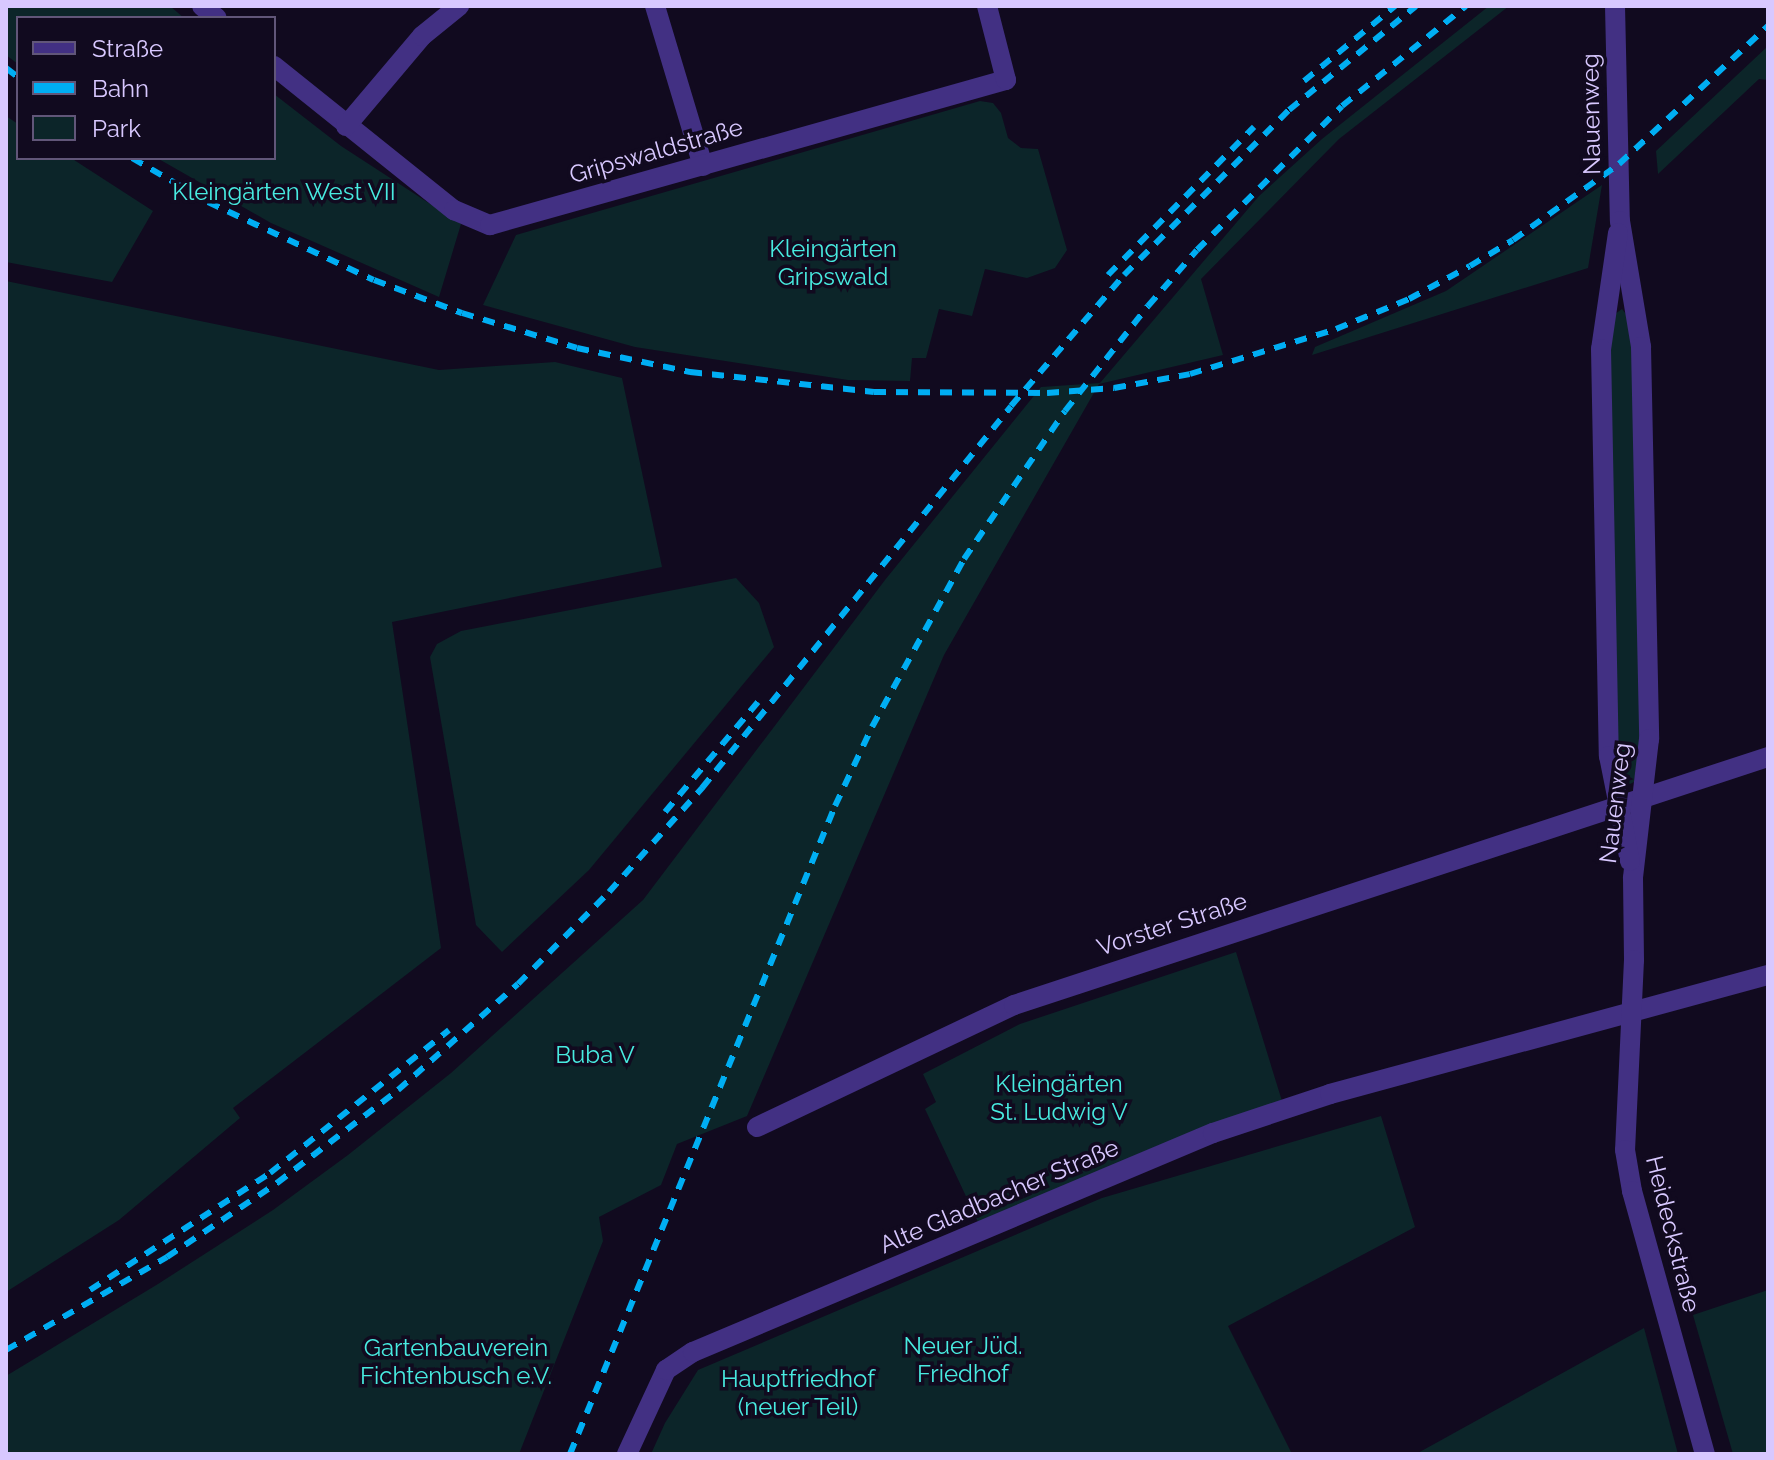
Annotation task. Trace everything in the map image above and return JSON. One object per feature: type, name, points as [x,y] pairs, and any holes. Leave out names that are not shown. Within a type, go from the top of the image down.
[{"type":"street","points":[[346,126],[422,36],[459,6]]},
{"type":"street","points":[[655,6],[703,166]]},
{"type":"street","name":"Gripswaldstraße","points":[[276,68],[454,210],[490,225],[1006,80],[987,6]]},
{"type":"street","name":"Nauenweg","points":[[1615,6],[1620,221],[1641,347],[1649,739],[1633,878]]},
{"type":"street","name":"Nauenweg","points":[[1620,221],[1601,349],[1609,756],[1633,878]]},
{"type":"street","points":[[1617,804],[1768,757]]},
{"type":"street","name":"Vorster Straße","points":[[757,1127],[1014,1005],[1617,804]]},
{"type":"street","name":"Heideckstraße","points":[[1633,878],[1633,1011],[1625,1135],[1628,1174],[1705,1454]]},
{"type":"street","name":"Alte Gladbacher Straße","points":[[627,1454],[666,1370],[693,1352],[1228,1127],[1330,1094],[1768,975]]},
{"type":"green space","points":[[6,6],[170,6],[182,16],[16,16],[16,62],[6,55]]},
{"type":"green space","points":[[1489,6],[1509,6],[1339,139],[1201,279],[1223,355],[1099,384],[944,655],[747,1116],[677,1144],[661,1185],[599,1217],[603,1241],[519,1454],[6,1454],[6,1376],[273,1210],[348,1155],[451,1073],[643,900],[885,580],[1041,387],[1100,383],[1259,196],[1322,139]]},
{"type":"green space","points":[[1768,46],[1768,80],[1759,79],[1658,174],[1656,151]]},
{"type":"green space","name":"Kleingärten West VII","points":[[276,96],[341,146],[461,224],[439,297],[271,223],[161,160],[276,160]]},
{"type":"green space","name":"Kleingärten Gripswald","points":[[980,101],[993,103],[1001,113],[1008,138],[1021,148],[1038,149],[1067,250],[1055,268],[1027,278],[985,269],[972,316],[939,309],[926,358],[912,358],[910,381],[848,380],[635,347],[483,305],[516,235]]},
{"type":"green space","points":[[6,116],[16,123],[16,160],[74,160],[153,211],[112,282],[6,262]]},
{"type":"green space","points":[[1602,185],[1588,268],[1312,355],[1315,347],[1446,291]]},
{"type":"green space","points":[[6,281],[439,370],[555,362],[622,378],[662,567],[392,622],[441,948],[233,1108],[240,1118],[119,1220],[6,1292]]},
{"type":"green space","points":[[1622,309],[1631,320],[1641,741],[1634,782],[1630,784],[1623,781],[1618,764],[1609,348],[1615,314]]},
{"type":"green space","points":[[736,578],[759,603],[774,647],[589,870],[502,952],[476,925],[430,657],[437,644],[461,631]]},
{"type":"green space","name":"Kleingärten St. Ludwig V","points":[[1236,952],[1282,1101],[1157,1146],[979,1224],[925,1109],[936,1102],[923,1074],[1020,1024]]},
{"type":"green space","name":"Neuer Jüd. Friedhof","points":[[1381,1116],[1415,1227],[1228,1326],[1292,1454],[651,1454],[665,1423],[698,1370],[1102,1198]]},
{"type":"green space","points":[[1768,1290],[1768,1454],[1733,1454],[1693,1315]]},
{"type":"green space","points":[[1644,1328],[1678,1454],[1416,1454]]},
{"type":"railway","points":[[1304,81],[1395,6]]},
{"type":"railway","points":[[6,1350],[167,1257],[277,1183],[398,1090],[518,984],[609,892],[702,788],[1011,406],[1124,275],[1289,110],[1416,6]]},
{"type":"railway","points":[[570,1454],[835,806],[872,727],[964,559],[1065,411],[1197,250],[1342,106],[1466,6]]},
{"type":"railway","points":[[135,160],[208,202],[374,280],[462,313],[577,348],[690,372],[874,392],[1047,393],[1114,388],[1190,374],[1336,329],[1409,299],[1470,266],[1513,240],[1619,164],[1768,26]]},
{"type":"railway","points":[[6,68],[16,76]]},
{"type":"railway","points":[[1108,275],[1254,127]]},
{"type":"railway","points":[[665,812],[758,702]]},
{"type":"railway","points":[[90,1290],[270,1173],[449,1030]]},
{"type":"park label","name":"Buba V","points":[[595,1055]]},
{"type":"park label","name":"Gartenbauverein Fichtenbusch e.V.","points":[[456,1362]]},
{"type":"park label","name":"Hauptfriedhof (neuer Teil)","points":[[798,1393]]}]
